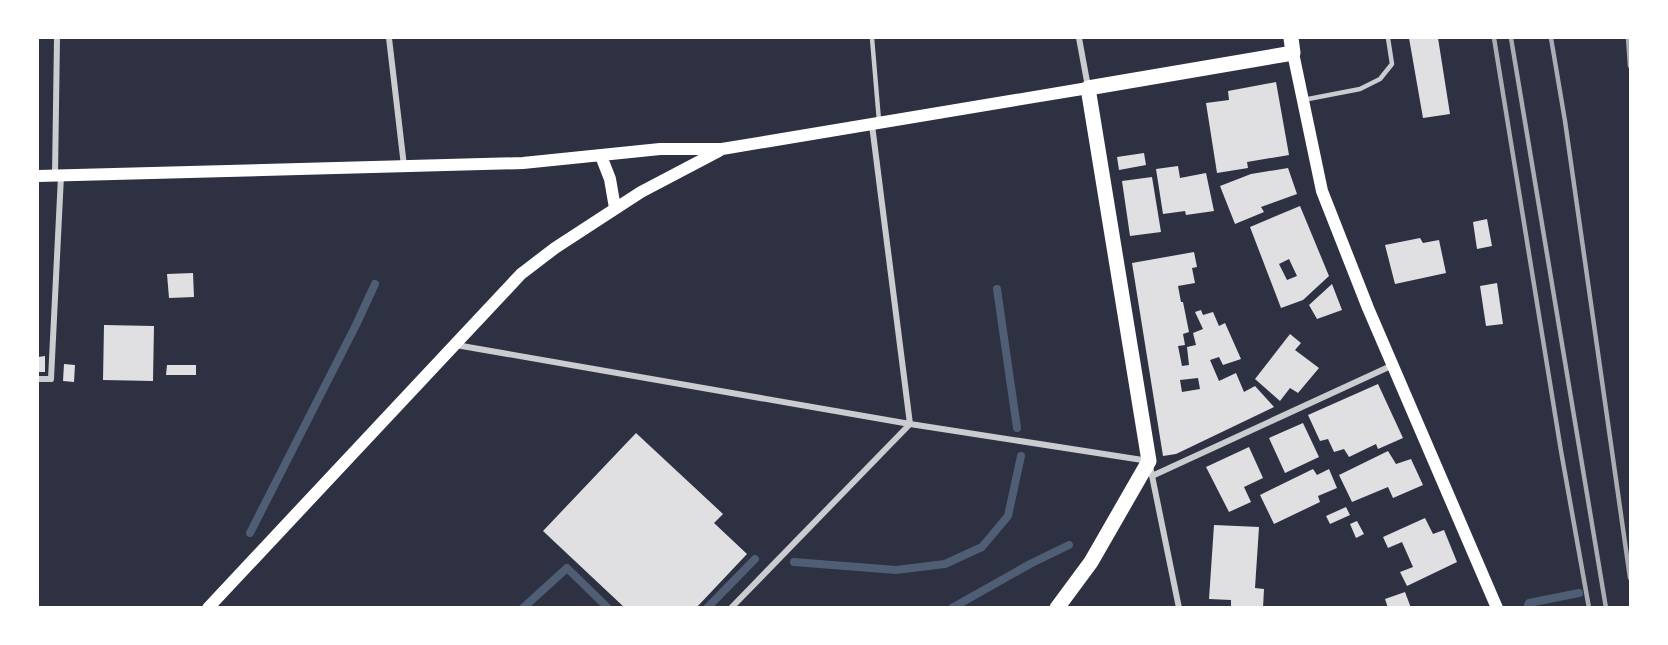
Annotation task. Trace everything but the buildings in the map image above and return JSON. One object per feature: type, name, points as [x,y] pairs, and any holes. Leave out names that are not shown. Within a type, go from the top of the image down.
[{"type":"main road","points":[[1291,38],[1322,191],[1368,308],[1497,608]]},
{"type":"main road","points":[[38,176],[523,164],[660,150],[722,149],[1293,53]]},
{"type":"main road","points":[[1057,608],[1091,562],[1150,469],[1088,88]]},
{"type":"main road","points":[[208,608],[522,274],[555,248],[615,208],[722,149]]},
{"type":"main road","points":[[601,156],[610,179],[615,208]]},
{"type":"street","points":[[38,379],[51,379],[58,176],[57,38]]},
{"type":"street","points":[[389,38],[404,166]]},
{"type":"street","points":[[1079,38],[1088,88]]},
{"type":"street","points":[[876,124],[910,424]]},
{"type":"street","points":[[456,345],[910,424],[1150,469],[1393,365]]},
{"type":"street","points":[[731,608],[910,424]]},
{"type":"street","points":[[1150,469],[1179,608]]},
{"type":"lane","points":[[872,38],[876,124]]},
{"type":"lane","points":[[1303,100],[1360,88],[1380,79],[1392,64],[1388,38]]},
{"type":"waterway","points":[[250,533],[375,284]]},
{"type":"waterway","points":[[997,289],[1017,428]]},
{"type":"waterway","points":[[794,562],[896,570],[945,564],[982,547],[1008,516],[1021,456]]},
{"type":"waterway","points":[[952,608],[1069,545]]},
{"type":"waterway","points":[[707,608],[755,559]]},
{"type":"waterway","points":[[523,608],[567,568],[608,608]]},
{"type":"waterway","points":[[1527,608],[1529,603],[1579,593]]},
{"type":"railway","points":[[1494,38],[1561,451],[1589,608]]},
{"type":"railway","points":[[1511,38],[1606,608]]},
{"type":"railway","points":[[1551,38],[1565,121],[1630,578]]},
{"type":"railway","points":[[1628,38],[1630,66]]}]
